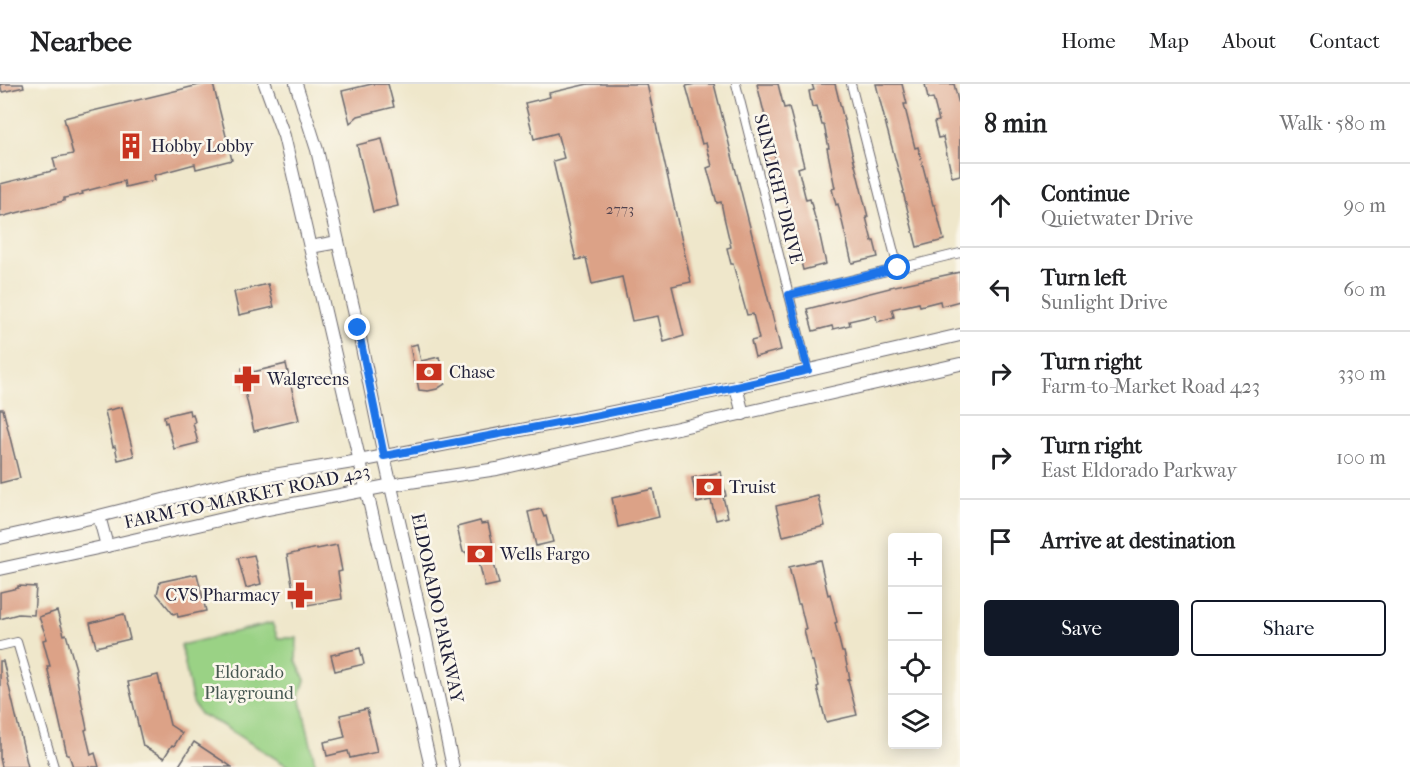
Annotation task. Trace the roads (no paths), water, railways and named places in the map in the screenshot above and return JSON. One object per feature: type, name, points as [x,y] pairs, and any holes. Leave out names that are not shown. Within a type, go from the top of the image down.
[{"type":"main road","points":[[265,84],[284,136],[431,767]]},
{"type":"main road","name":"ELDORADO PARKWAY","points":[[296,84],[317,150],[358,328],[453,767]]},
{"type":"main road","points":[[310,247],[338,242]]},
{"type":"main road","name":"FARM-TO-MARKET ROAD 423","points":[[0,538],[243,480],[359,461],[594,416],[736,387],[960,335]]},
{"type":"main road","name":"FARM-TO-MARKET ROAD 423","points":[[0,569],[366,489],[497,469],[960,364]]},
{"type":"main road","points":[[736,387],[743,414]]},
{"type":"main road","points":[[99,516],[106,546]]},
{"type":"street","name":"SUNLIGHT DRIVE","points":[[736,84],[808,370]]},
{"type":"street","points":[[851,84],[898,268]]},
{"type":"street","points":[[789,295],[960,253]]},
{"type":"street","points":[[0,646],[17,642],[54,767]]},
{"type":"place","name":"Hobby Lobby","points":[[131,146]]},
{"type":"place","name":"Chase","points":[[429,372]]},
{"type":"place","name":"Walgreens","points":[[247,379]]},
{"type":"place","name":"Truist","points":[[709,487]]},
{"type":"place","name":"Wells Fargo","points":[[480,554]]},
{"type":"place","name":"CVS Pharmacy","points":[[300,595]]},
{"type":"park label","name":"Eldorado Playground","points":[[249,682]]}]
